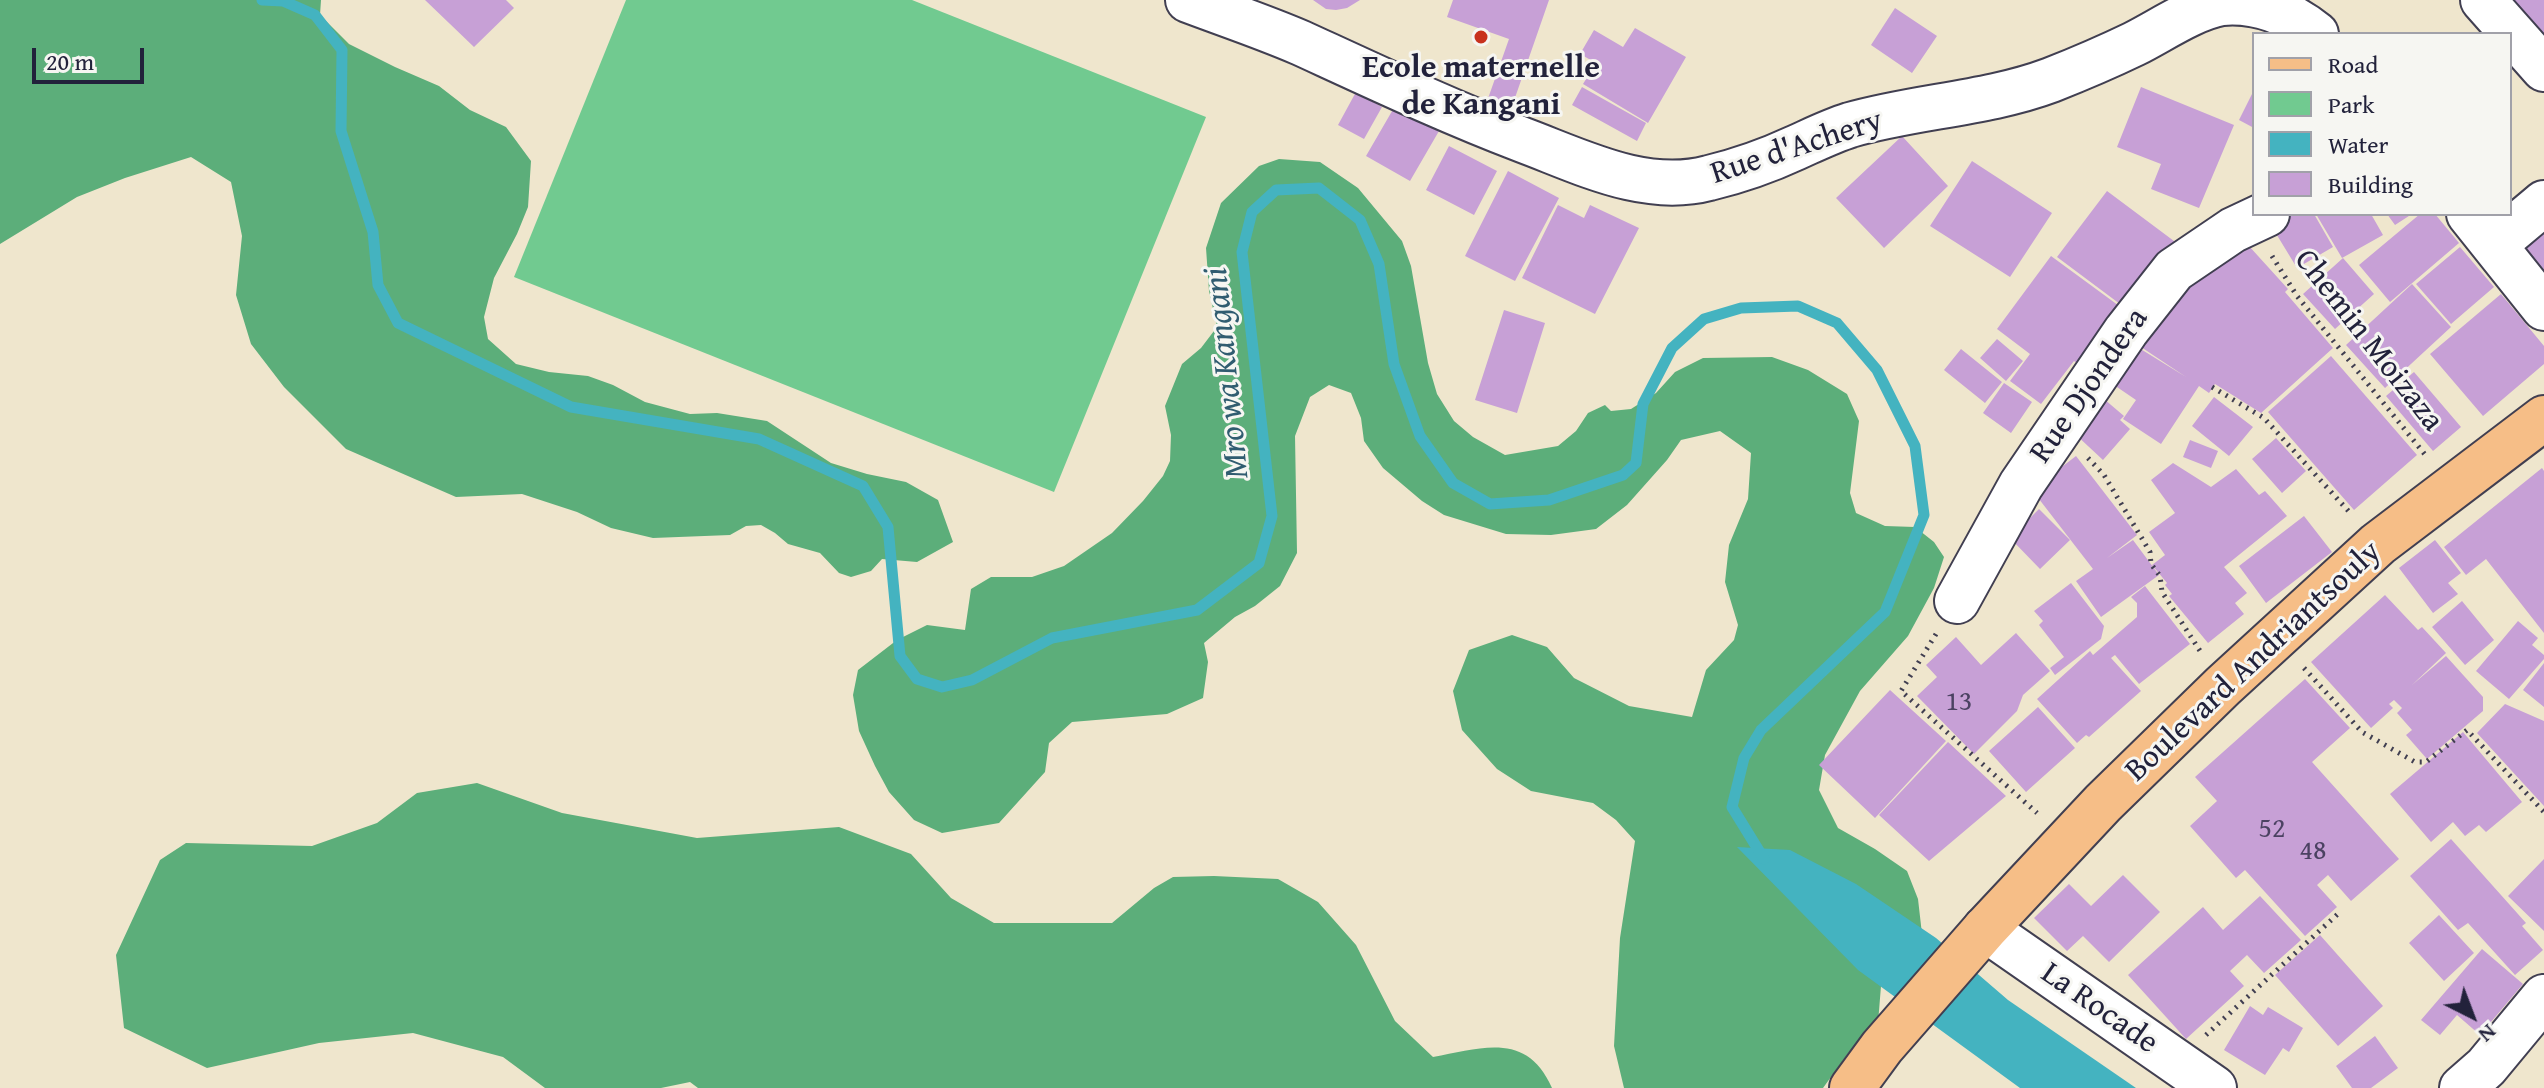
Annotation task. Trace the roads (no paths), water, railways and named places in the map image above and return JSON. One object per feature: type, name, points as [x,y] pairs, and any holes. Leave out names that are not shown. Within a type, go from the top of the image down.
[{"type":"main road","name":"Boulevard Andriantsouly","points":[[1852,1088],[1882,1047],[1985,929],[2103,803],[2223,686],[2378,544],[2544,418]]},
{"type":"street","name":"Rue d'Achery","points":[[1188,0],[1296,41],[1448,111],[1588,165],[1621,176],[1672,183],[1705,180],[1740,170],[1851,125],[2046,82],[2086,66],[2201,9],[2238,1],[2275,8],[2297,18],[2314,32]]},
{"type":"street","points":[[2485,1],[2512,32]]},
{"type":"street","points":[[2512,32],[2544,69]]},
{"type":"street","points":[[2544,203],[2482,230],[2544,308]]},
{"type":"street","name":"Rue Djondera","points":[[1957,601],[2021,485],[2126,331],[2174,270],[2233,230],[2258,218]]},
{"type":"street","name":"La Rocade","points":[[1985,929],[2214,1088]]},
{"type":"street","points":[[2462,1088],[2486,1067],[2544,997]]},
{"type":"water","points":[[1737,847],[1790,850],[1856,884],[1936,938],[2008,1000],[2136,1088],[2020,1088],[1858,970]]},
{"type":"waterway","name":"Mro wa Kangani","points":[[262,0],[283,1],[315,15],[342,50],[341,131],[373,232],[378,285],[398,323],[571,407],[759,439],[863,486],[888,527],[900,656],[917,679],[942,687],[972,680],[1052,638],[1197,610],[1259,563],[1272,516],[1242,252],[1252,212],[1276,190],[1319,188],[1360,220],[1379,264],[1394,364],[1420,436],[1453,483],[1490,504],[1549,500],[1623,475],[1636,463],[1643,404],[1672,348],[1704,319],[1741,308],[1798,306],[1837,323],[1877,370],[1915,446],[1924,515],[1885,612],[1761,730],[1744,758],[1732,807],[1764,859]]},
{"type":"place","name":"Ecole maternelle de Kangani","points":[[1481,37]]}]
